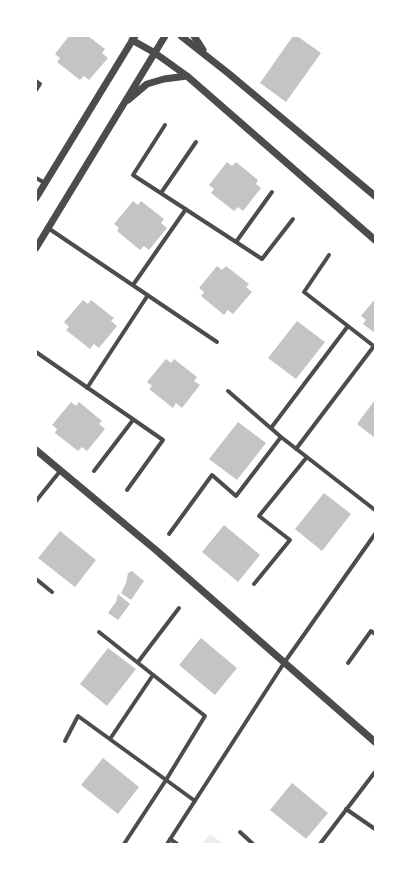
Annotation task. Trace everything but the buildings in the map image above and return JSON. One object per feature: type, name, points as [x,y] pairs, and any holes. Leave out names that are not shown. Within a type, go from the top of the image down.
[{"type":"street","points":[[36,248],[165,36]]},
{"type":"street","points":[[181,36],[375,196]]},
{"type":"street","points":[[194,36],[206,56]]},
{"type":"street","points":[[36,198],[133,38],[187,76],[375,240]]},
{"type":"street","points":[[123,105],[147,84],[164,79],[187,76]]},
{"type":"street","points":[[36,81],[40,84],[36,90]]},
{"type":"street","points":[[165,125],[133,175],[262,259],[293,218]]},
{"type":"street","points":[[161,193],[196,142]]},
{"type":"street","points":[[36,178],[44,183]]},
{"type":"street","points":[[236,242],[272,192]]},
{"type":"street","points":[[133,285],[186,209]]},
{"type":"street","points":[[48,228],[217,342]]},
{"type":"street","points":[[296,449],[375,346],[304,292],[329,255]]},
{"type":"street","points":[[88,388],[148,296]]},
{"type":"street","points":[[271,428],[348,326]]},
{"type":"street","points":[[36,352],[163,440],[127,490]]},
{"type":"street","points":[[228,390],[281,437],[375,510]]},
{"type":"street","points":[[94,470],[133,420]]},
{"type":"street","points":[[169,534],[212,475],[236,496],[281,437]]},
{"type":"street","points":[[36,450],[157,551],[375,742]]},
{"type":"street","points":[[254,584],[290,540],[259,516],[307,458]]},
{"type":"street","points":[[36,501],[61,470]]},
{"type":"street","points":[[167,844],[284,663],[375,534]]},
{"type":"street","points":[[36,579],[52,592]]},
{"type":"street","points":[[138,662],[179,608]]},
{"type":"street","points":[[348,663],[371,631],[375,634]]},
{"type":"street","points":[[99,632],[205,716],[166,780],[124,844]]},
{"type":"street","points":[[110,739],[153,675]]},
{"type":"street","points":[[65,741],[78,716],[195,801]]},
{"type":"street","points":[[320,844],[375,772]]},
{"type":"street","points":[[346,809],[375,829]]},
{"type":"street","points":[[240,832],[253,844]]},
{"type":"street","points":[[170,839],[177,844]]},
{"type":"shaded area","points":[[210,834],[223,844],[204,844],[203,843]]}]
